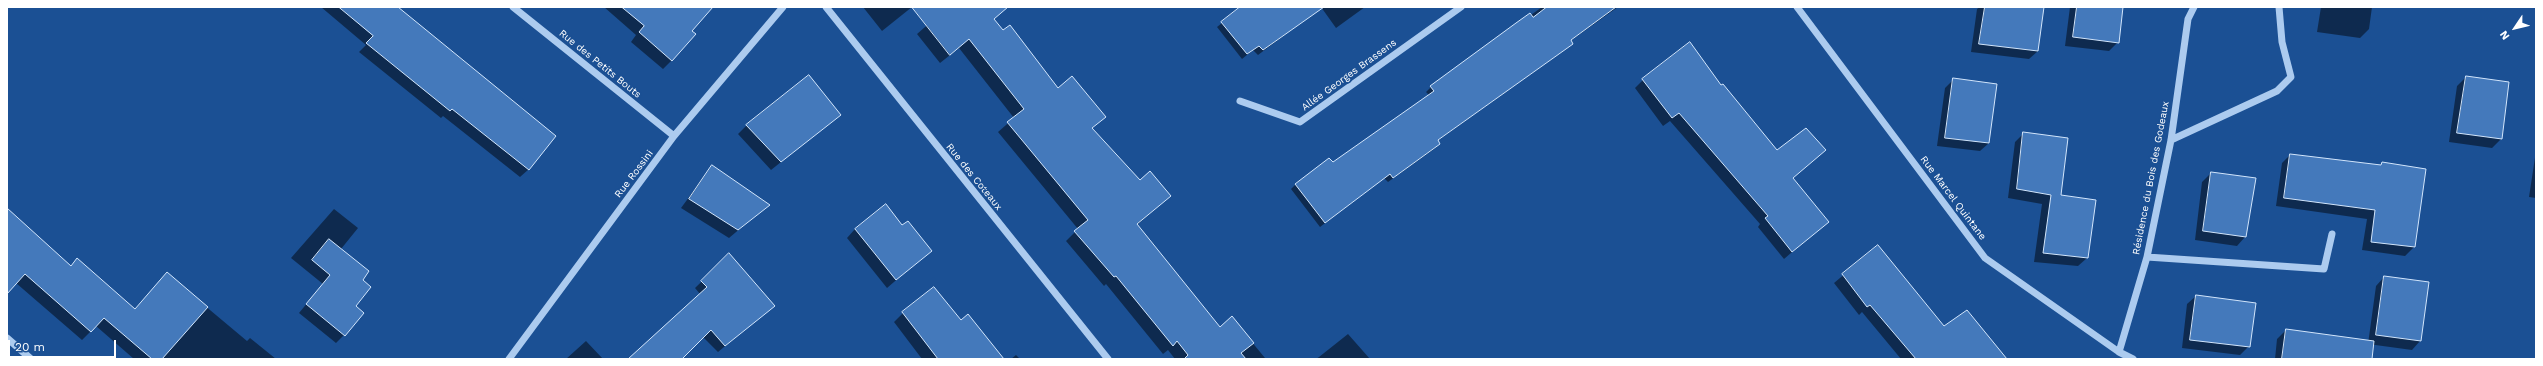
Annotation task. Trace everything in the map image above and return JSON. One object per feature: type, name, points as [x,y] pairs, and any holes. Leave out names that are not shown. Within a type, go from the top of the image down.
[{"type":"street","name":"Rue des Petits Bouts","points":[[513,7],[674,136]]},
{"type":"street","name":"Rue Rossini","points":[[509,359],[674,136],[782,7]]},
{"type":"street","name":"Rue des Coteaux","points":[[826,7],[1108,359]]},
{"type":"street","name":"Allée Georges Brassens","points":[[1240,101],[1300,122],[1460,7]]},
{"type":"street","name":"Rue Marcel Quintane","points":[[1797,7],[1985,258],[2119,352],[2133,359]]},
{"type":"street","name":"Résidence du Bois des Godeaux","points":[[2119,352],[2147,256],[2170,140],[2188,19],[2194,7]]},
{"type":"street","points":[[2170,140],[2277,90],[2291,77],[2282,42],[2279,7]]},
{"type":"street","points":[[2147,256],[2324,269],[2332,234]]},
{"type":"street","points":[[7,338],[31,359]]},
{"type":"building","points":[[339,7],[398,7],[556,136],[529,170],[452,109],[450,111],[366,43],[373,36]]},
{"type":"building","points":[[622,7],[713,7],[692,31],[696,34],[672,61],[639,32],[644,26]]},
{"type":"building","points":[[912,7],[1008,7],[994,19],[1003,30],[1010,25],[1058,88],[1072,76],[1106,117],[1092,128],[1140,180],[1150,171],[1171,196],[1137,224],[1220,327],[1232,316],[1254,343],[1241,353],[1246,359],[1184,359],[1188,355],[1177,341],[1173,346],[1116,276],[1114,277],[1074,231],[1088,220],[1007,122],[1024,109],[969,39],[950,55]]},
{"type":"building","points":[[1240,7],[1324,7],[1263,50],[1259,46],[1247,54],[1221,22]]},
{"type":"building","points":[[1547,7],[1616,7],[1571,40],[1573,44],[1438,140],[1440,144],[1393,178],[1390,174],[1325,223],[1295,184],[1329,158],[1333,162],[1434,91],[1430,86],[1530,13],[1533,17]]},
{"type":"building","points":[[1985,7],[2044,7],[2038,51],[1979,44]]},
{"type":"building","points":[[2077,7],[2123,7],[2119,43],[2073,37]]},
{"type":"building","points":[[1690,42],[1721,85],[1723,84],[1777,150],[1806,128],[1826,150],[1793,178],[1829,222],[1792,252],[1765,218],[1768,216],[1679,113],[1672,118],[1642,79]]},
{"type":"building","points":[[809,75],[841,115],[781,162],[746,125]]},
{"type":"building","points":[[2466,76],[2509,82],[2502,139],[2457,133]]},
{"type":"building","points":[[1953,78],[1997,84],[1989,143],[1945,138]]},
{"type":"building","points":[[2023,132],[2068,138],[2061,195],[2096,200],[2088,258],[2043,253],[2051,195],[2017,189]]},
{"type":"building","points":[[2290,154],[2381,165],[2382,162],[2426,169],[2415,247],[2371,242],[2375,210],[2284,198]]},
{"type":"building","points":[[712,165],[770,205],[738,230],[689,199]]},
{"type":"building","points":[[2211,172],[2256,178],[2246,237],[2203,231]]},
{"type":"building","points":[[886,204],[902,225],[908,221],[932,251],[896,280],[855,229]]},
{"type":"building","points":[[7,208],[71,266],[77,258],[135,309],[167,272],[208,307],[162,359],[152,359],[104,318],[91,332],[25,274],[7,294]]},
{"type":"building","points":[[329,239],[369,271],[363,280],[371,287],[356,306],[364,313],[345,336],[306,304],[330,275],[312,260]]},
{"type":"building","points":[[1878,245],[1944,326],[1967,310],[2007,359],[1916,359],[1870,305],[1867,307],[1842,274]]},
{"type":"building","points":[[729,253],[775,306],[725,346],[711,330],[682,359],[628,359],[707,287],[701,281]]},
{"type":"building","points":[[2384,276],[2429,282],[2421,341],[2376,335]]},
{"type":"building","points":[[934,287],[961,320],[968,314],[1004,359],[938,359],[902,312]]},
{"type":"building","points":[[2196,295],[2256,303],[2250,347],[2190,340]]},
{"type":"building","points":[[2286,329],[2374,341],[2372,359],[2282,359]]}]
